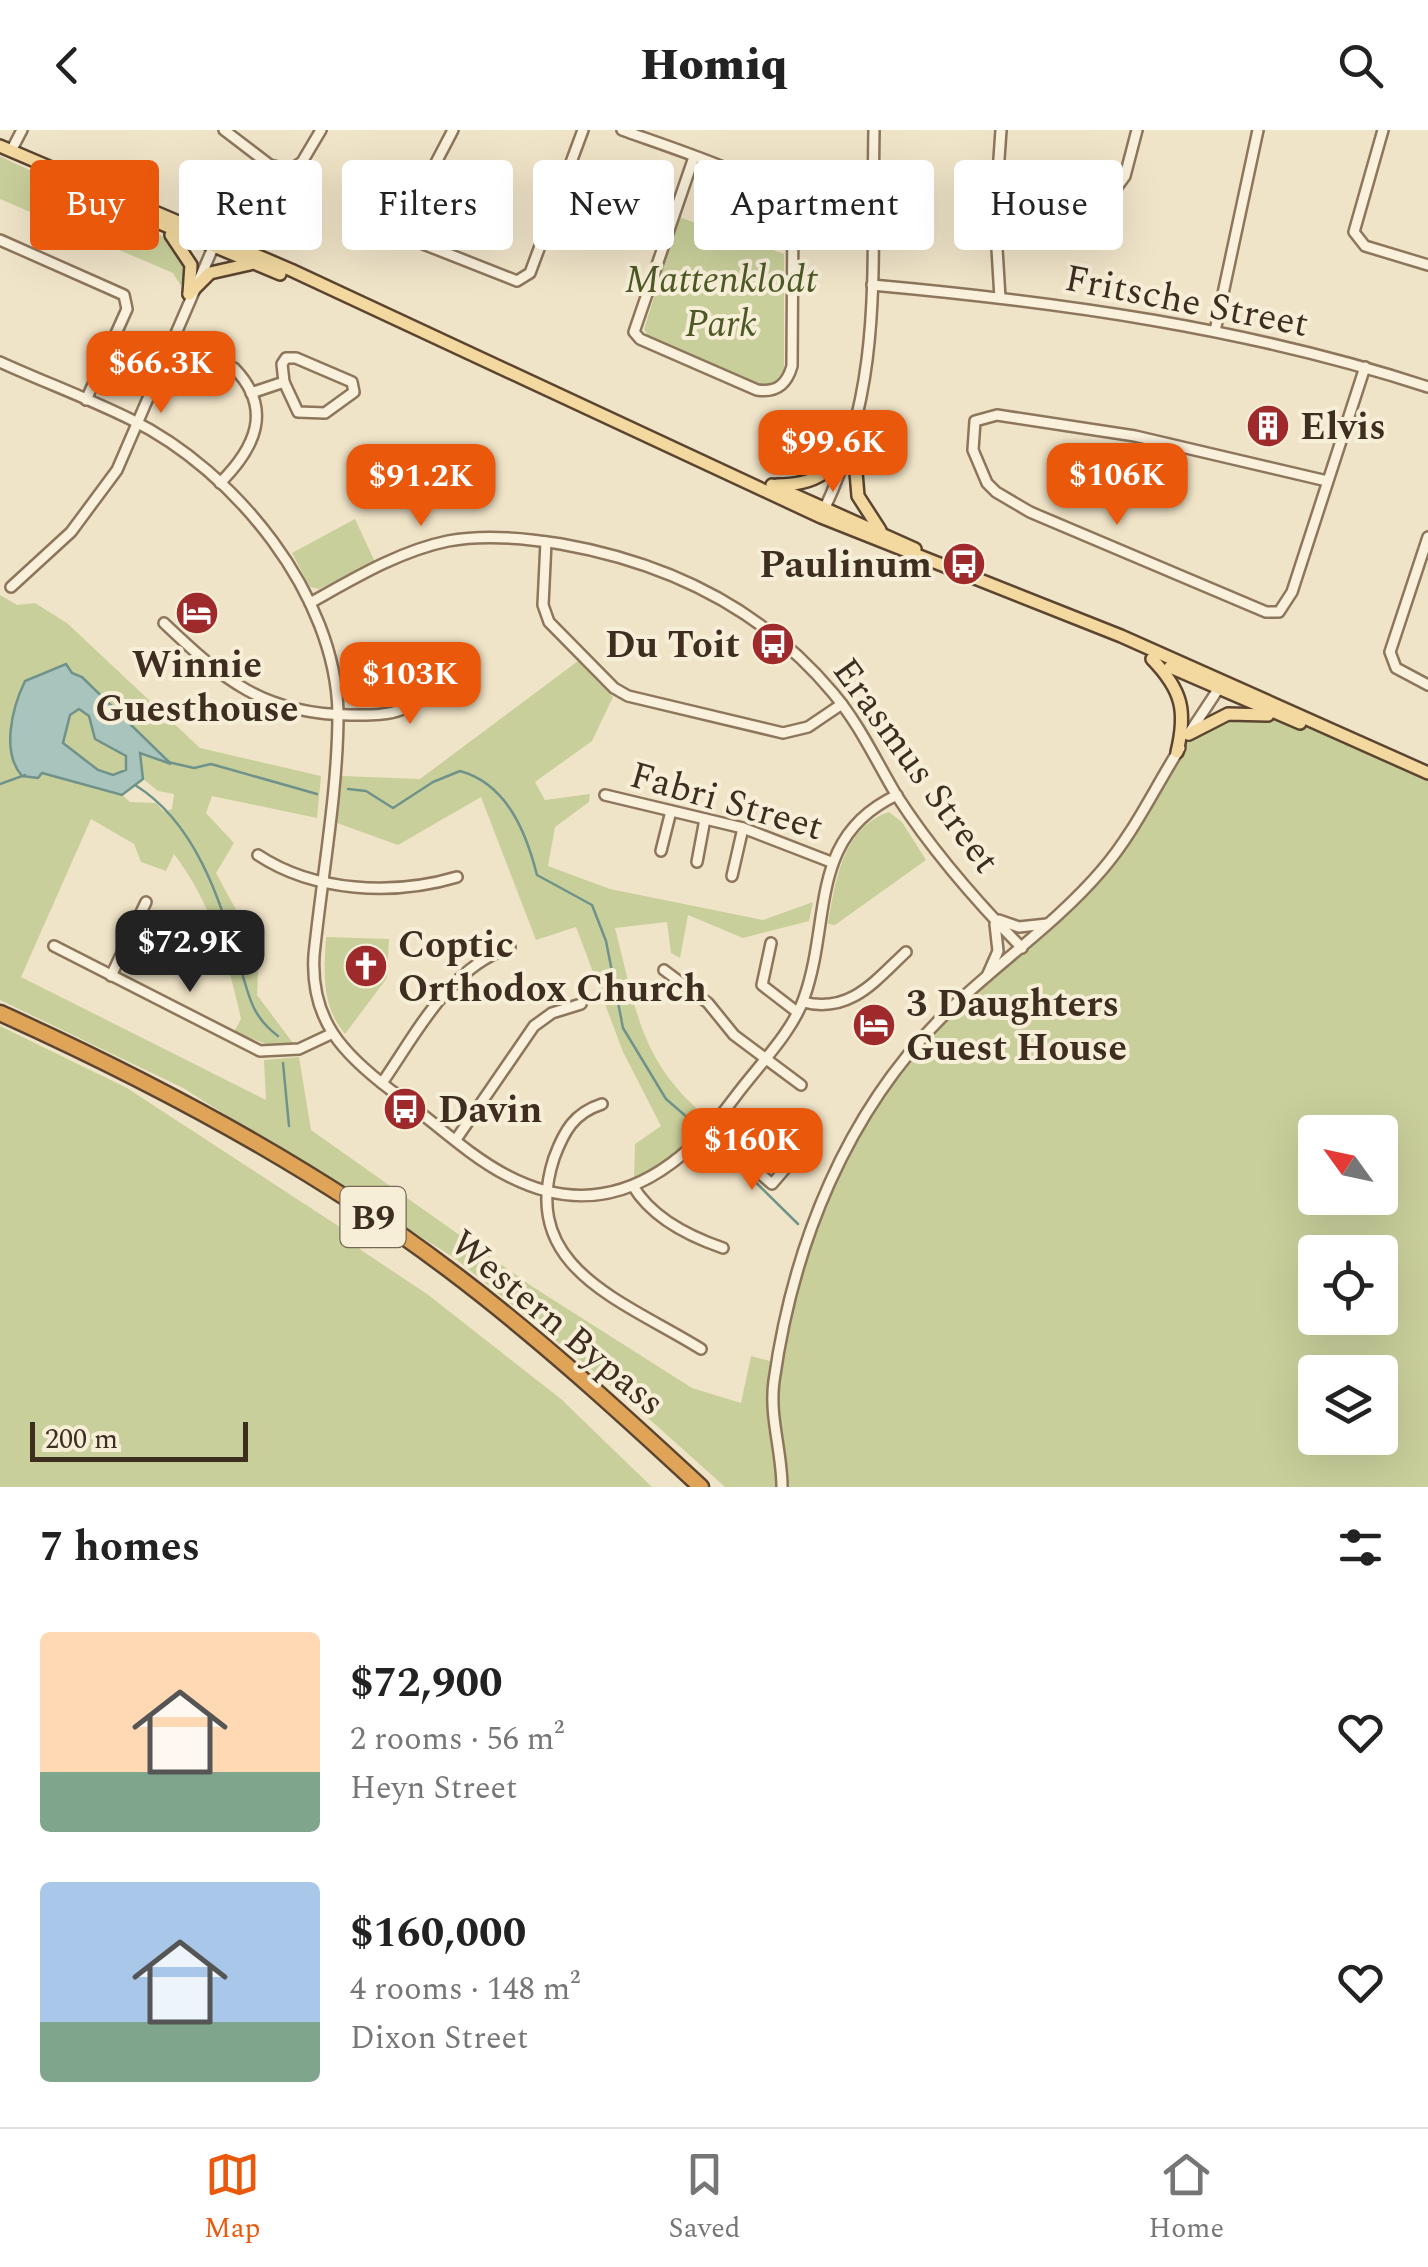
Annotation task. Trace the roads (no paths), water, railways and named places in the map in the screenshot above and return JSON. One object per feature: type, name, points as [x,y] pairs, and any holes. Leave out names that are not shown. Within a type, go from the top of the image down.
[{"type":"highway","name":"Western Bypass","points":[[0,1013],[149,1085],[361,1209],[536,1338],[701,1487]]},
{"type":"main road","points":[[6,148],[33,160]]},
{"type":"main road","points":[[159,227],[186,253],[192,275],[190,294]]},
{"type":"main road","points":[[225,250],[252,264],[326,289]]},
{"type":"main road","points":[[229,250],[326,289],[823,513],[1104,633],[1287,718],[1365,745]]},
{"type":"main road","points":[[190,294],[210,273],[252,264]]},
{"type":"main road","points":[[756,483],[806,483],[826,475],[854,437]]},
{"type":"main road","points":[[854,437],[858,496],[882,533]]},
{"type":"main road","points":[[773,485],[823,513],[882,533],[936,562]]},
{"type":"main road","points":[[1104,633],[1152,659],[1428,773]]},
{"type":"main road","points":[[1152,659],[1170,678],[1183,704],[1177,752]]},
{"type":"main road","points":[[1189,734],[1213,719],[1240,712],[1287,718]]},
{"type":"street","points":[[6,148],[22,130]]},
{"type":"street","points":[[224,130],[280,170],[290,170],[302,162],[321,130]]},
{"type":"street","points":[[453,130],[406,220],[405,231],[413,240],[517,282],[530,272],[583,130]]},
{"type":"street","points":[[622,130],[694,157],[781,194],[794,206],[792,366],[784,383],[774,390],[758,390],[634,332],[694,157]]},
{"type":"street","points":[[823,513],[854,437],[866,383],[874,130]]},
{"type":"street","points":[[998,160],[1001,130]]},
{"type":"street","points":[[1123,178],[1137,130]]},
{"type":"street","points":[[1214,331],[1258,130]]},
{"type":"street","points":[[1383,130],[1354,232],[1365,246],[1428,265]]},
{"type":"street","points":[[0,240],[124,296],[127,309],[86,400]]},
{"type":"street","points":[[11,588],[95,504],[117,470],[211,250]]},
{"type":"street","points":[[998,250],[1000,298]]},
{"type":"street","name":"Fritsche Street","points":[[872,286],[1000,298],[1214,331],[1365,366],[1428,387]]},
{"type":"street","points":[[292,357],[352,382],[356,389],[319,414],[295,410],[284,382],[282,364],[292,357]]},
{"type":"street","points":[[0,362],[135,421],[220,483],[272,540],[310,603],[331,659],[338,714],[312,980],[331,1034],[356,1064],[506,1175],[546,1190],[586,1193],[633,1186],[684,1158],[710,1131],[800,1008],[832,862],[860,818],[897,796]]},
{"type":"street","points":[[1328,482],[1135,436],[997,414],[975,421],[970,434],[987,483],[1014,503],[1266,612],[1278,612],[1286,606],[1328,482],[1365,366]]},
{"type":"street","points":[[220,483],[256,432],[258,417],[251,393],[234,368]]},
{"type":"street","points":[[251,393],[284,382]]},
{"type":"street","points":[[1428,536],[1390,652],[1396,668],[1428,686]]},
{"type":"street","name":"Erasmus Street","points":[[310,603],[433,545],[492,538],[546,542],[622,556],[688,580],[778,638],[842,704],[934,851],[1022,948]]},
{"type":"street","points":[[546,542],[543,604],[548,622],[620,692],[791,733],[842,704]]},
{"type":"street","points":[[164,623],[238,688],[284,706],[338,714],[400,710],[461,672]]},
{"type":"street","points":[[782,1487],[774,1383],[802,1250],[818,1207],[865,1116],[895,1072],[946,1012],[1049,924],[1120,848],[1220,686]]},
{"type":"street","name":"Fabri Street","points":[[605,795],[743,828],[832,862]]},
{"type":"street","points":[[661,851],[671,811]]},
{"type":"street","points":[[697,862],[705,819]]},
{"type":"street","points":[[732,876],[743,828]]},
{"type":"street","points":[[258,855],[295,877],[322,884],[423,885],[457,877]]},
{"type":"street","points":[[111,976],[146,902]]},
{"type":"street","points":[[985,979],[998,952],[992,917],[1019,926],[1049,924]]},
{"type":"street","points":[[771,943],[762,985],[800,1008],[846,1002],[906,952]]},
{"type":"street","points":[[54,946],[260,1051],[299,1050],[331,1034]]},
{"type":"street","points":[[382,1083],[459,976],[486,956],[510,947]]},
{"type":"street","points":[[664,970],[708,1003],[728,1029],[801,1085]]},
{"type":"street","points":[[456,1138],[534,1026],[552,1013],[581,1004]]},
{"type":"street","points":[[602,1104],[571,1122],[546,1190],[551,1236],[573,1266],[701,1349]]},
{"type":"street","points":[[710,1131],[772,1184],[792,1162]]},
{"type":"street","points":[[633,1186],[654,1212],[692,1236],[722,1248]]},
{"type":"water","points":[[66,664],[171,764],[140,753],[143,779],[122,795],[42,773],[38,778],[22,776],[10,743],[16,704],[25,681]],"holes":[[[79,709],[89,716],[95,739],[126,756],[126,770],[113,775],[98,770],[63,743],[70,715]]]},
{"type":"waterway","points":[[168,762],[194,768],[211,764],[317,794]]},
{"type":"waterway","points":[[348,789],[366,791],[393,808],[433,782],[460,771],[476,777],[502,798],[527,842],[537,875],[592,905],[606,941],[623,1028],[666,1099],[695,1124]]},
{"type":"waterway","points":[[0,784],[25,775]]},
{"type":"waterway","points":[[135,785],[174,819],[189,840],[213,887],[252,1003],[278,1036]]},
{"type":"waterway","points":[[283,1063],[289,1126]]},
{"type":"waterway","points":[[711,1138],[798,1224]]},
{"type":"place","name":"Elvis","points":[[1268,426]]},
{"type":"place","name":"Paulinum","points":[[964,564]]},
{"type":"place","name":"Winnie Guesthouse","points":[[197,613]]},
{"type":"place","name":"Du Toit","points":[[773,644]]},
{"type":"place","name":"Coptic Orthodox Church","points":[[366,966]]},
{"type":"place","name":"3 Daughters Guest House","points":[[874,1025]]},
{"type":"place","name":"Davin","points":[[405,1109]]},
{"type":"park label","name":"Mattenklodt Park","points":[[721,300]]}]
